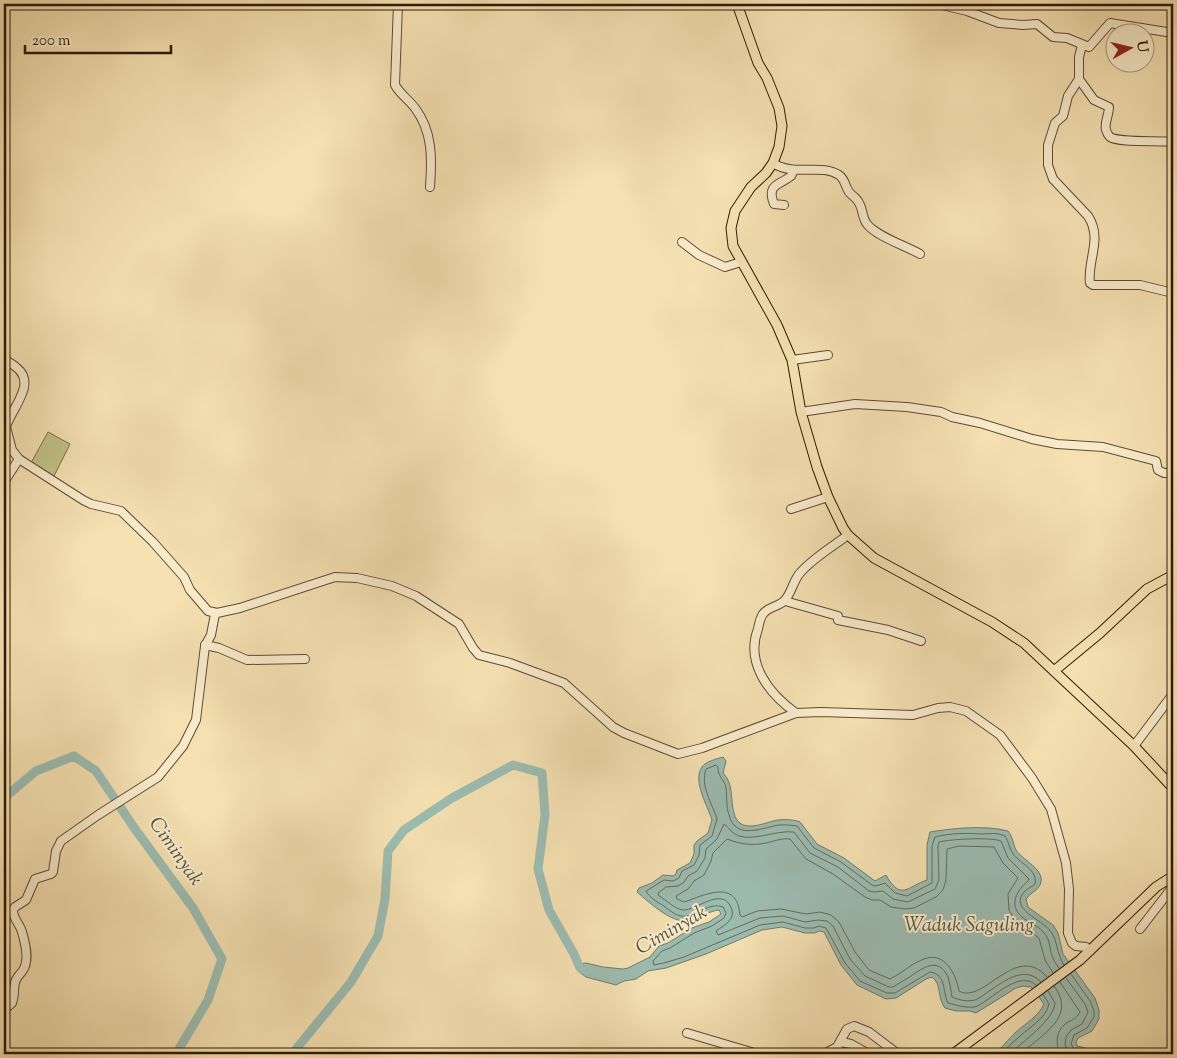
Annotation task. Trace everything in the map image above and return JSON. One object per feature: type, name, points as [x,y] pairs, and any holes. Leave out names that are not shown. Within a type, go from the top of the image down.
[{"type":"main road","points":[[737,4],[758,63],[780,108],[781,138],[773,163],[751,187],[735,212],[732,220],[733,246],[765,301],[792,360],[801,412],[828,497],[848,535],[874,558],[968,608],[1032,650],[1134,746],[1173,788]]},
{"type":"main road","points":[[1054,671],[1147,589],[1173,575]]},
{"type":"main road","points":[[953,1054],[1080,960],[1156,888],[1171,877]]},
{"type":"street","points":[[398,4],[395,85],[423,120],[431,152],[430,187]]},
{"type":"street","points":[[938,4],[967,11],[999,23],[1037,24],[1053,37],[1067,38],[1091,47],[1110,23],[1173,33]]},
{"type":"street","points":[[1082,45],[1079,57],[1079,79],[1068,96],[1063,116],[1055,122],[1048,144],[1047,158],[1050,173],[1053,179],[1093,223],[1095,234],[1090,282],[1093,285],[1140,285],[1173,293]]},
{"type":"street","points":[[1079,79],[1094,100],[1109,107],[1105,127],[1110,137],[1173,142]]},
{"type":"street","points":[[773,163],[781,168],[838,174],[844,180],[849,192],[860,204],[863,218],[867,225],[920,254]]},
{"type":"street","points":[[784,205],[774,204],[773,189],[778,183],[792,176],[794,170]]},
{"type":"street","points":[[682,242],[699,255],[725,267],[741,262]]},
{"type":"street","points":[[792,360],[828,355]]},
{"type":"street","points":[[4,359],[16,367],[25,380],[24,390],[5,427],[12,450],[19,458],[82,500],[121,511],[154,542],[184,577],[190,590],[204,607],[215,614],[266,601],[342,576],[400,588],[416,596],[459,624],[479,655],[510,663],[568,685],[606,722],[624,733],[678,754],[702,748],[796,713],[821,712],[913,716],[938,708],[950,707],[966,711],[1000,736],[1032,778],[1051,809],[1066,864],[1069,889],[1068,933],[1072,943],[1076,946],[1086,947],[1090,951]]},
{"type":"street","points":[[801,412],[855,404],[890,405],[941,412],[952,417],[980,423],[1032,439],[1057,444],[1103,447],[1120,451],[1156,461],[1158,470],[1162,473],[1173,473]]},
{"type":"street","points":[[4,482],[19,458]]},
{"type":"street","points":[[791,509],[828,497]]},
{"type":"street","points":[[785,601],[794,582],[805,567],[848,535]]},
{"type":"street","points":[[796,713],[771,689],[757,670],[754,658],[756,633],[763,614],[771,607],[785,601],[838,616],[838,620],[888,630],[921,641]]},
{"type":"street","points":[[4,1010],[12,1003],[15,983],[26,963],[22,929],[14,918],[13,910],[26,900],[35,879],[52,874],[56,851],[60,841],[158,777],[183,746],[196,720],[206,645],[211,635],[215,614]]},
{"type":"street","points":[[206,645],[219,648],[248,660],[305,659]]},
{"type":"street","points":[[1134,746],[1173,694]]},
{"type":"street","points":[[1140,929],[1171,889],[1171,877]]},
{"type":"street","points":[[824,1054],[837,1047],[847,1029],[854,1026],[869,1032],[898,1054]]},
{"type":"street","points":[[687,1033],[758,1054]]},
{"type":"street","points":[[840,1042],[852,1044],[869,1054]]},
{"type":"green space","points":[[48,432],[70,444],[54,476],[31,463]]},
{"type":"water","name":"Waduk Saguling","points":[[723,757],[726,761],[723,773],[729,782],[734,813],[740,823],[756,826],[779,820],[800,822],[817,844],[844,858],[875,881],[886,875],[896,888],[901,890],[927,880],[927,845],[930,832],[970,828],[990,828],[1008,831],[1016,850],[1040,875],[1040,885],[1026,899],[1028,907],[1053,925],[1058,933],[1063,954],[1095,998],[1099,1010],[1099,1019],[1092,1031],[1078,1038],[1077,1046],[1110,1054],[993,1054],[1035,1016],[1044,1004],[1031,987],[1023,986],[1016,988],[976,1013],[945,1008],[937,983],[932,977],[896,998],[886,999],[857,985],[841,965],[824,932],[819,931],[805,933],[782,927],[762,930],[706,954],[666,968],[648,971],[636,979],[624,981],[616,985],[586,977],[579,972],[577,968],[580,964],[586,963],[603,967],[628,968],[650,957],[659,946],[668,943],[692,928],[709,922],[721,914],[719,910],[693,920],[678,920],[663,913],[637,892],[639,888],[652,883],[663,875],[673,876],[677,870],[690,863],[694,854],[694,845],[708,833],[712,820],[702,794],[699,773],[706,763]]},
{"type":"waterway","name":"Ciminyak","points":[[4,798],[36,771],[74,756],[96,771],[135,829],[193,908],[222,959],[208,1000],[176,1054]]},
{"type":"waterway","name":"Ciminyak","points":[[292,1054],[351,982],[378,936],[385,899],[388,851],[404,830],[452,798],[513,765],[542,773],[545,815],[538,869],[549,910],[580,968],[588,972]]}]
